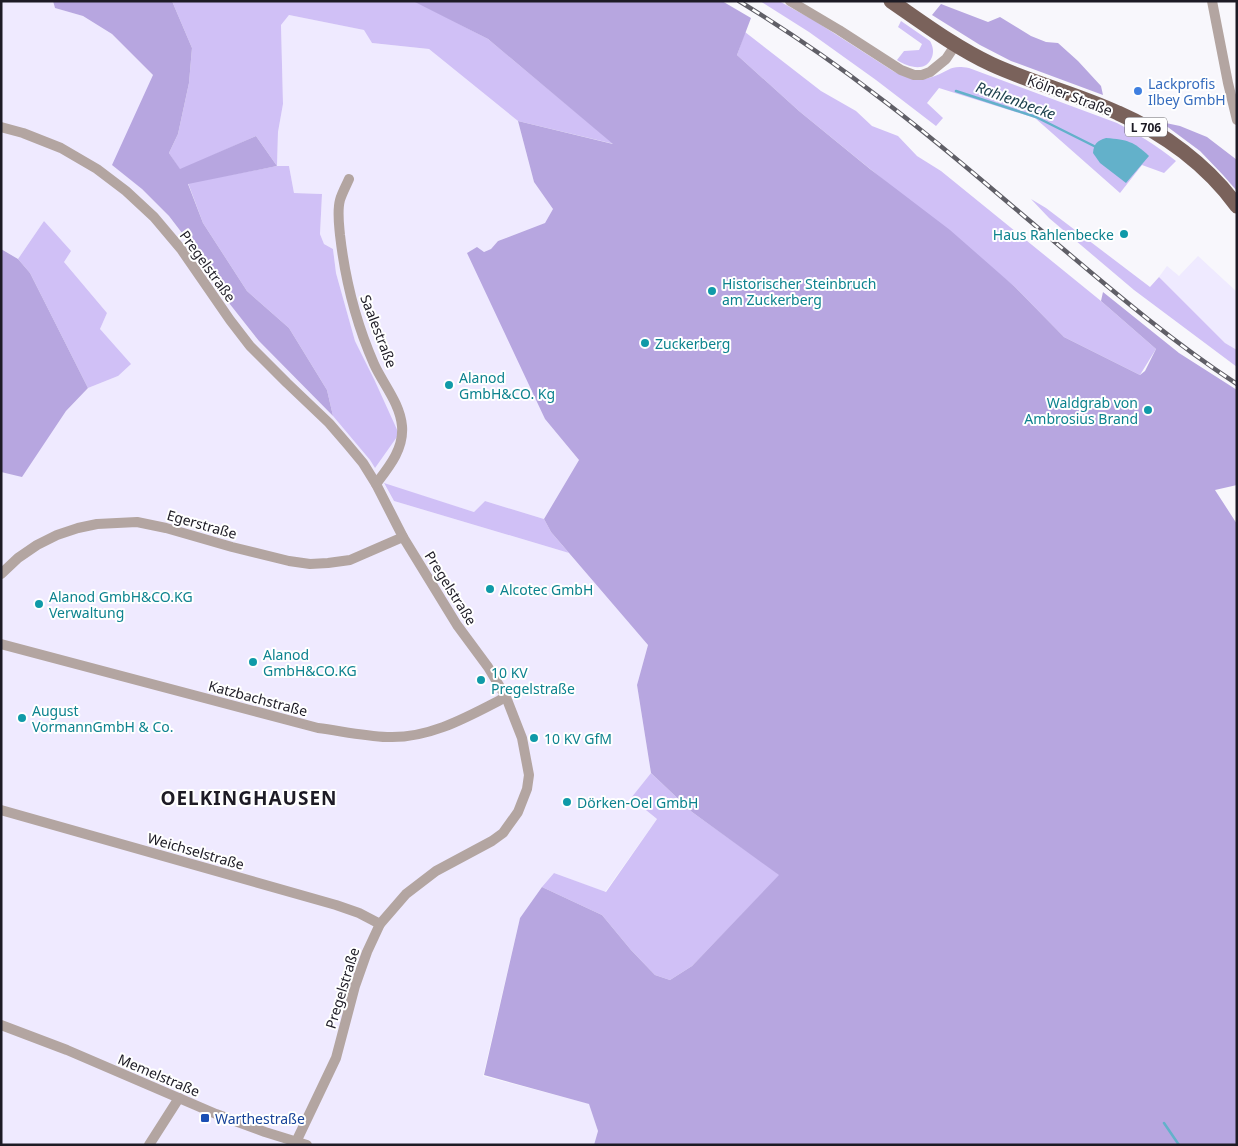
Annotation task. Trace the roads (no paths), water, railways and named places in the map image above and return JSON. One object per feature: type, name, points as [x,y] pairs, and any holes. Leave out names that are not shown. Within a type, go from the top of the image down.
[{"type":"main road","name":"Kölner Straße","points":[[891,1],[979,58],[1005,70],[1118,112],[1150,129],[1182,151],[1218,182],[1237,206]]},
{"type":"street","points":[[790,1],[901,70],[914,75],[930,72],[946,60],[956,44]]},
{"type":"street","points":[[1212,1],[1237,120]]},
{"type":"street","name":"Pregelstraße","points":[[1,127],[24,133],[61,148],[97,169],[126,191],[154,217],[181,249],[210,293],[250,346],[329,423],[363,463],[403,537],[457,625],[488,667],[506,697],[522,738],[529,775],[527,789],[518,812],[503,833],[436,872],[406,894],[380,924],[367,952],[355,986],[336,1058],[296,1142]]},
{"type":"street","name":"Saalestraße","points":[[349,179],[340,201],[338,219],[350,293],[361,332],[375,366],[393,397],[402,426],[400,444],[396,455],[376,484]]},
{"type":"street","name":"Egerstraße","points":[[1,574],[37,544],[78,528],[97,524],[137,522],[289,561],[310,564],[350,560],[403,537]]},
{"type":"street","name":"Katzbachstraße","points":[[1,644],[318,728],[388,738],[432,731],[461,720],[506,697]]},
{"type":"street","name":"Weichselstraße","points":[[1,810],[336,905],[359,913],[380,924]]},
{"type":"street","name":"Memelstraße","points":[[1,1026],[66,1050],[216,1114],[308,1145]]},
{"type":"street","points":[[149,1145],[179,1098]]},
{"type":"water","points":[[1106,138],[1130,142],[1149,156],[1126,183],[1100,163],[1093,153],[1097,143]]},
{"type":"waterway","name":"Rahlenbecke","points":[[956,91],[1036,117],[1094,146]]},
{"type":"waterway","points":[[1164,1123],[1179,1145]]},
{"type":"railway","points":[[739,1],[826,58],[898,111],[1138,311],[1186,349],[1237,384]]},
{"type":"place","name":"Lackprofis Ilbey GmbH","points":[[1138,91]]},
{"type":"place","name":"Haus Rahlenbecke","points":[[1124,234]]},
{"type":"place","name":"Historischer Steinbruch am Zuckerberg","points":[[712,291]]},
{"type":"place","name":"Zuckerberg","points":[[645,343]]},
{"type":"place","name":"Alanod GmbH&CO. Kg","points":[[449,385]]},
{"type":"place","name":"Waldgrab von Ambrosius Brand","points":[[1148,410]]},
{"type":"place","name":"Alcotec GmbH","points":[[490,589]]},
{"type":"place","name":"Alanod GmbH&CO.KG Verwaltung","points":[[39,604]]},
{"type":"place","name":"Alanod GmbH&CO.KG","points":[[253,662]]},
{"type":"place","name":"10 KV Pregelstraße","points":[[481,680]]},
{"type":"place","name":"August VormannGmbH & Co.","points":[[22,718]]},
{"type":"place","name":"10 KV GfM","points":[[534,738]]},
{"type":"place","name":"Dörken-Oel GmbH","points":[[567,802]]},
{"type":"place","name":"Warthestraße","points":[[205,1118]]},
{"type":"district","name":"OELKINGHAUSEN","points":[[249,798]]}]
